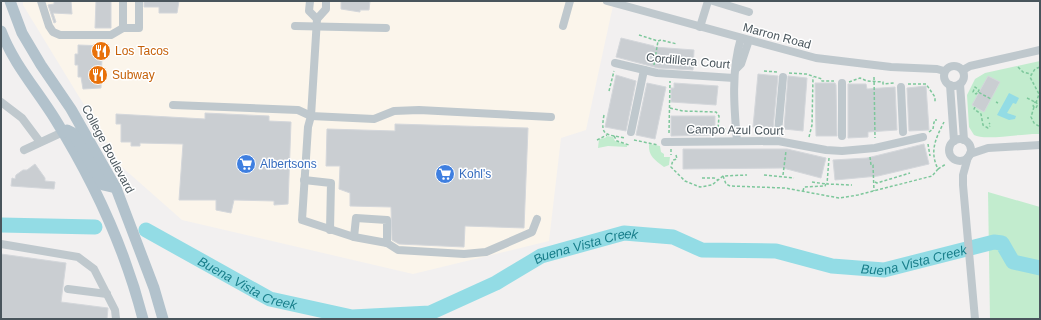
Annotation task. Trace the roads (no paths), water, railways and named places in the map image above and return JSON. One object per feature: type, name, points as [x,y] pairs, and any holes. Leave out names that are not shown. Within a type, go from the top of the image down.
[{"type":"main road","name":"College Boulevard","points":[[10,1],[26,40],[40,66],[71,109],[116,188],[154,288],[163,319]]},
{"type":"main road","points":[[17,1],[26,40]]},
{"type":"main road","points":[[1,31],[4,48],[63,132],[98,196],[136,294],[143,319]]},
{"type":"main road","points":[[63,132],[67,130],[73,133],[104,185],[116,188]]},
{"type":"street","points":[[40,1],[49,26],[60,35],[111,35],[123,28],[139,28],[139,1]]},
{"type":"street","points":[[123,1],[123,28]]},
{"type":"street","points":[[310,1],[309,11],[317,22]]},
{"type":"street","points":[[326,1],[326,10],[317,22],[302,220],[354,237],[387,243],[398,250],[464,254],[486,252],[532,232],[537,219]]},
{"type":"street","points":[[563,26],[570,1]]},
{"type":"street","name":"Marron Road","points":[[607,1],[816,58],[891,67],[937,69],[944,72]]},
{"type":"street","points":[[700,27],[708,1]]},
{"type":"street","points":[[712,1],[749,12]]},
{"type":"street","points":[[295,26],[317,22],[386,28]]},
{"type":"street","points":[[737,141],[734,78],[736,69],[735,59],[745,39]]},
{"type":"street","points":[[963,70],[970,66],[1040,50]]},
{"type":"street","points":[[950,85],[960,84],[965,78],[963,70],[955,65],[949,66],[944,72],[944,78],[950,85],[954,141],[950,145],[949,151],[963,175]]},
{"type":"street","name":"Cordillera Court","points":[[615,66],[654,72],[734,78]]},
{"type":"street","points":[[631,132],[644,70]]},
{"type":"street","points":[[778,137],[783,75]]},
{"type":"street","points":[[842,83],[842,136]]},
{"type":"street","points":[[901,84],[904,137]]},
{"type":"street","points":[[960,84],[966,142],[970,149],[963,175],[963,185],[974,317]]},
{"type":"street","points":[[1,102],[22,118],[40,142]]},
{"type":"street","points":[[173,105],[298,110],[311,116],[374,119],[394,111],[419,110],[551,117]]},
{"type":"street","points":[[24,150],[63,132]]},
{"type":"street","name":"Campo Azul Court","points":[[667,139],[737,141],[778,137],[826,150],[876,148],[904,137],[926,137]]},
{"type":"street","points":[[954,141],[966,142],[988,148]]},
{"type":"street","points":[[955,159],[963,160],[969,155],[988,148],[1040,145]]},
{"type":"street","points":[[304,180],[331,183],[330,230]]},
{"type":"street","points":[[354,237],[356,218],[387,220],[387,243]]},
{"type":"street","points":[[1,244],[78,257],[94,269],[115,310],[116,319]]},
{"type":"street","points":[[68,289],[107,294]]},
{"type":"water","points":[[1009,93],[1019,98],[1016,104],[1013,103],[1007,113],[1016,116],[1015,119],[1009,120],[997,115]]},
{"type":"waterway","name":"Buena Vista Creek","points":[[1,225],[95,227]]},
{"type":"waterway","name":"Buena Vista Creek","points":[[146,230],[270,299],[352,317],[430,313],[496,283],[541,256],[624,233],[673,237],[702,250],[776,251],[832,266],[884,270],[994,242],[1002,243],[1013,262],[1040,268]]},
{"type":"place","name":"Los Tacos","points":[[101,51]]},
{"type":"place","name":"Subway","points":[[98,75]]},
{"type":"place","name":"Albertsons","points":[[246,164]]},
{"type":"place","name":"Kohl's","points":[[445,174]]}]
